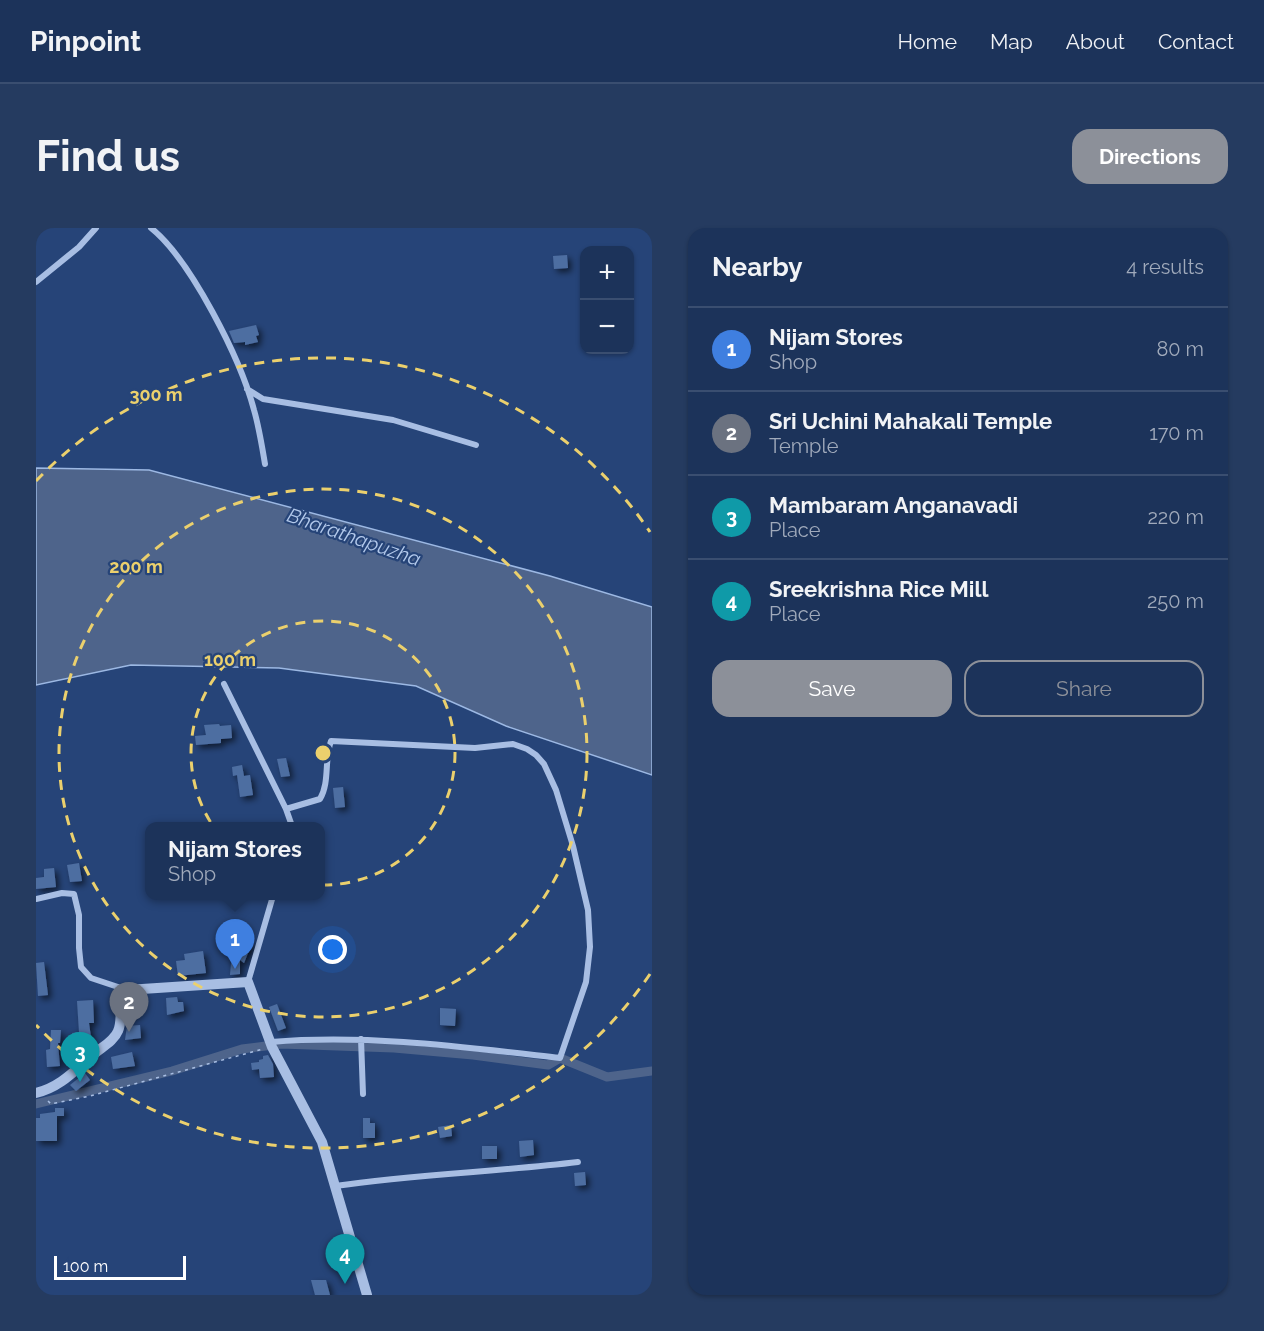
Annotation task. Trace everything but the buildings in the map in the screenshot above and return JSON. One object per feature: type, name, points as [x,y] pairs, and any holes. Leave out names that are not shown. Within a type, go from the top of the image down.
[{"type":"street","points":[[36,282],[79,247],[96,228]]},
{"type":"street","points":[[152,228],[165,239],[200,290],[238,364],[254,409],[265,464]]},
{"type":"street","points":[[247,389],[263,399],[393,420],[476,445]]},
{"type":"street","points":[[224,684],[291,822]]},
{"type":"street","points":[[272,1045],[311,1039],[361,1040],[560,1058],[586,982],[590,947],[588,910],[573,846],[556,790],[544,764],[527,749],[513,744],[475,748],[331,741],[328,749],[325,790],[320,800],[286,809]]},
{"type":"street","points":[[36,898],[62,893],[74,894],[79,915],[81,967],[91,978],[127,990],[248,982]]},
{"type":"street","points":[[272,900],[248,982],[272,1045],[322,1142],[367,1295]]},
{"type":"street","points":[[40,1095],[68,1078],[110,1042],[118,1030],[122,996],[127,990]]},
{"type":"street","points":[[361,1040],[363,1094]]},
{"type":"street","points":[[334,1186],[380,1179],[495,1171],[578,1162]]},
{"type":"path","points":[[40,1095],[51,1104],[272,1045]]},
{"type":"water","name":"Bharathapuzha","points":[[36,468],[149,470],[550,576],[652,607],[652,775],[506,726],[416,686],[279,668],[131,665],[36,685]]},
{"type":"waterway","points":[[36,1104],[172,1071],[242,1049],[281,1044],[394,1048],[548,1065],[560,1058],[607,1077],[652,1071]]},
{"type":"place","name":"Nijam Stores","points":[[235,969]]},
{"type":"place","name":"Sri Uchini Mahakali Temple","points":[[129,1032]]},
{"type":"place","name":"Mambaram Anganavadi","points":[[80,1082]]},
{"type":"place","name":"Sreekrishna Rice Mill","points":[[345,1284]]}]
